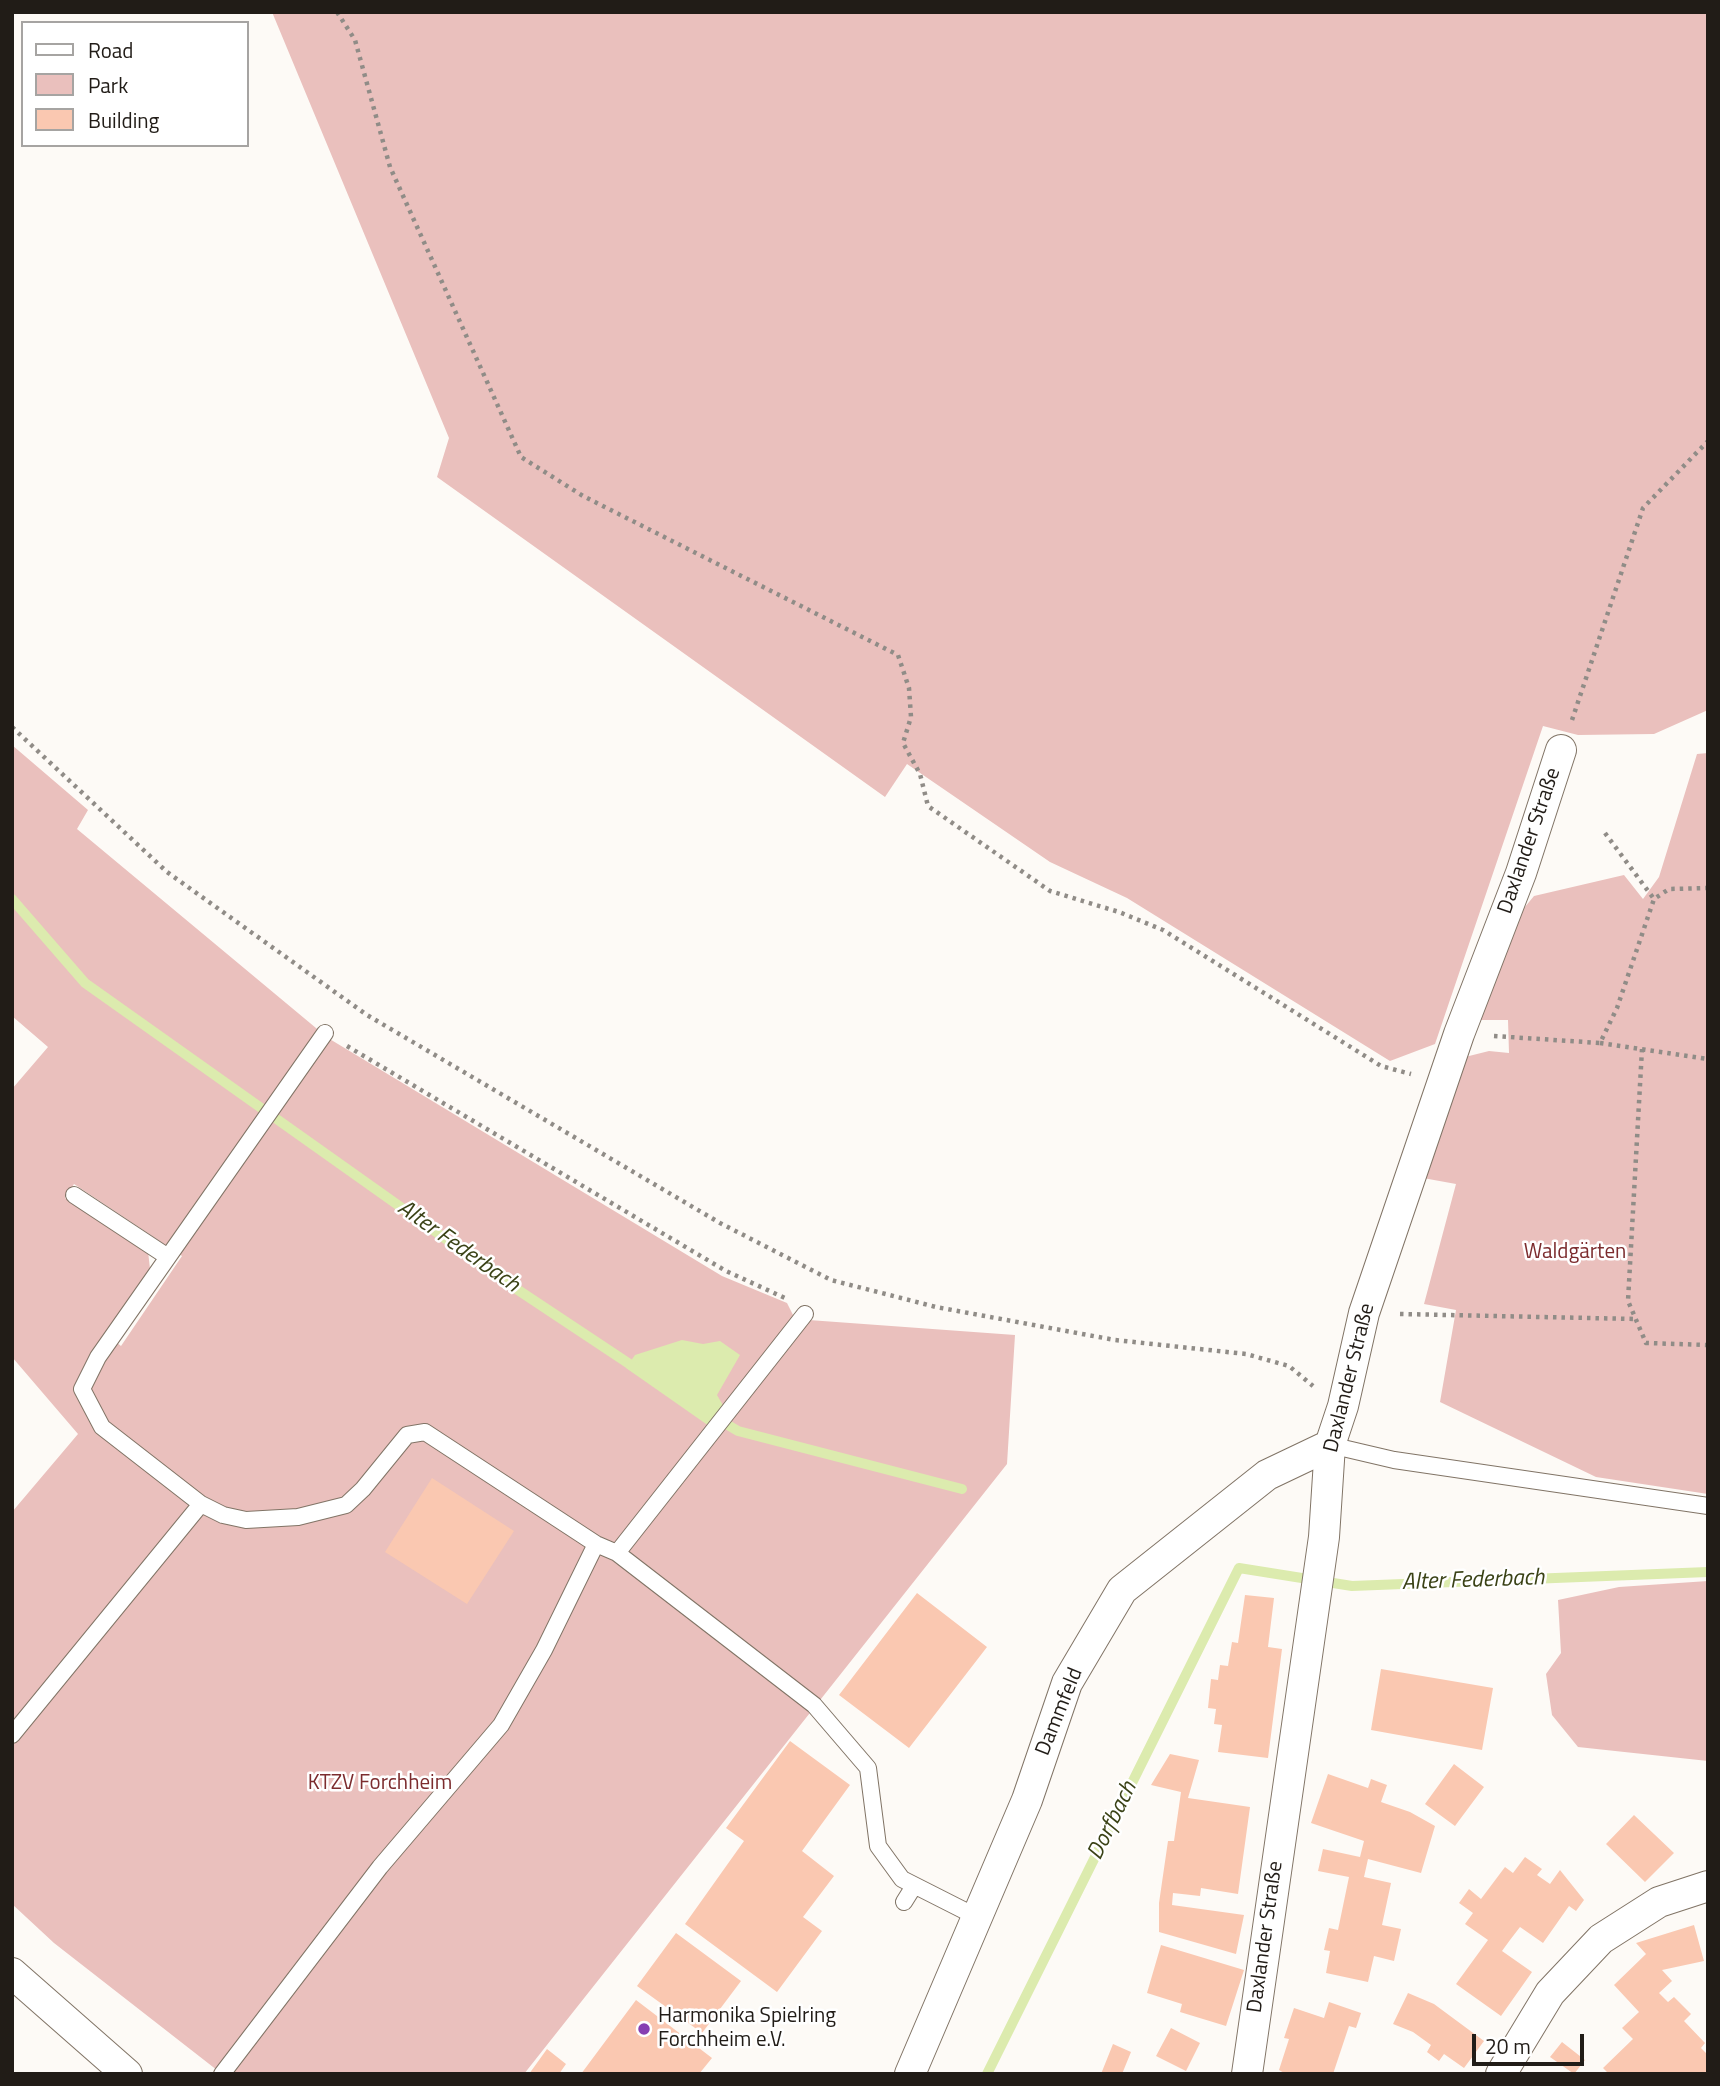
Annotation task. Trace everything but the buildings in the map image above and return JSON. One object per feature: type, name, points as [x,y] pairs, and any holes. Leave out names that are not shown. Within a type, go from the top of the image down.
[{"type":"street","name":"Daxlander Straße","points":[[1247,2074],[1324,1537],[1330,1445],[1364,1313],[1442,1082],[1521,873],[1562,750]]},
{"type":"street","name":"Dammfeld","points":[[910,2074],[1027,1800],[1067,1683],[1122,1590],[1268,1475],[1330,1445]]},
{"type":"street","points":[[1501,2074],[1550,1993],[1601,1939],[1659,1902],[1708,1886]]},
{"type":"street","points":[[12,1973],[124,2073]]},
{"type":"lane","points":[[326,1032],[98,1357],[82,1390],[102,1427],[201,1504],[223,1515],[246,1520],[288,1518],[329,1511],[346,1504],[363,1489],[407,1435],[425,1432],[596,1544],[617,1553],[814,1705],[868,1768],[878,1846],[902,1879],[976,1917]]},
{"type":"lane","points":[[74,1195],[168,1257]]},
{"type":"lane","points":[[617,1553],[805,1314]]},
{"type":"lane","points":[[1330,1445],[1394,1460],[1708,1507]]},
{"type":"lane","points":[[12,1735],[201,1504]]},
{"type":"lane","points":[[222,2074],[380,1867],[501,1725],[544,1650],[596,1544]]},
{"type":"lane","points":[[904,1902],[914,1886]]},
{"type":"path","points":[[337,12],[355,40],[390,167],[521,457],[583,496],[898,655],[909,688],[911,717],[903,743],[920,774],[928,806],[1050,891],[1119,912],[1163,930],[1381,1066],[1442,1082]]},
{"type":"path","points":[[1562,750],[1643,508],[1708,440]]},
{"type":"path","points":[[12,727],[167,872],[367,1015],[720,1223],[831,1280],[936,1307],[1102,1338],[1246,1354],[1289,1366],[1342,1406]]},
{"type":"path","points":[[1605,833],[1654,899]]},
{"type":"path","points":[[1600,1043],[1617,1008],[1654,899],[1669,889],[1708,888]]},
{"type":"path","points":[[326,1032],[726,1271],[787,1299],[805,1314]]},
{"type":"path","points":[[1459,1034],[1600,1043],[1708,1059]]},
{"type":"path","points":[[1642,1049],[1628,1301],[1646,1343],[1708,1345]]},
{"type":"path","points":[[1364,1313],[1636,1319]]},
{"type":"green space","points":[[272,12],[1708,12],[1708,710],[1654,734],[1578,735],[1543,726],[1435,1044],[1390,1061],[1127,898],[1050,862],[907,764],[885,797],[437,477],[449,438]]},
{"type":"green space","name":"KTZV Forchheim","points":[[12,745],[88,810],[77,829],[328,1038],[722,1276],[787,1303],[795,1319],[1015,1335],[1007,1464],[524,2074],[222,2074],[54,1943],[12,1904],[12,1512],[78,1434],[12,1357],[12,1089],[48,1047],[12,1016]],"holes":[[[74,1184],[182,1256],[121,1346],[105,1333],[150,1269],[148,1251],[65,1198]]]},
{"type":"green space","name":"Waldgärten","points":[[1708,753],[1708,1494],[1596,1477],[1440,1402],[1456,1310],[1424,1304],[1456,1184],[1423,1178],[1465,1057],[1489,1051],[1509,1053],[1508,1020],[1476,1020],[1510,925],[1534,896],[1624,875],[1643,899],[1659,877],[1697,754]]},
{"type":"green space","points":[[1708,1581],[1708,1761],[1578,1747],[1552,1715],[1546,1674],[1561,1653],[1558,1600],[1619,1587]]},
{"type":"shaded area","points":[[682,1340],[703,1344],[720,1341],[740,1355],[717,1395],[724,1407],[709,1426],[626,1368],[635,1355]]},
{"type":"waterway","name":"Alter Federbach","points":[[12,899],[85,983],[512,1286],[640,1371]]},
{"type":"waterway","name":"Alter Federbach","points":[[716,1418],[738,1431],[962,1489]]},
{"type":"waterway","name":"Dorfbach","points":[[987,2074],[1239,1568],[1352,1586],[1708,1572]]},
{"type":"place","name":"Harmonika Spielring Forchheim e.V.","points":[[644,2029]]}]
